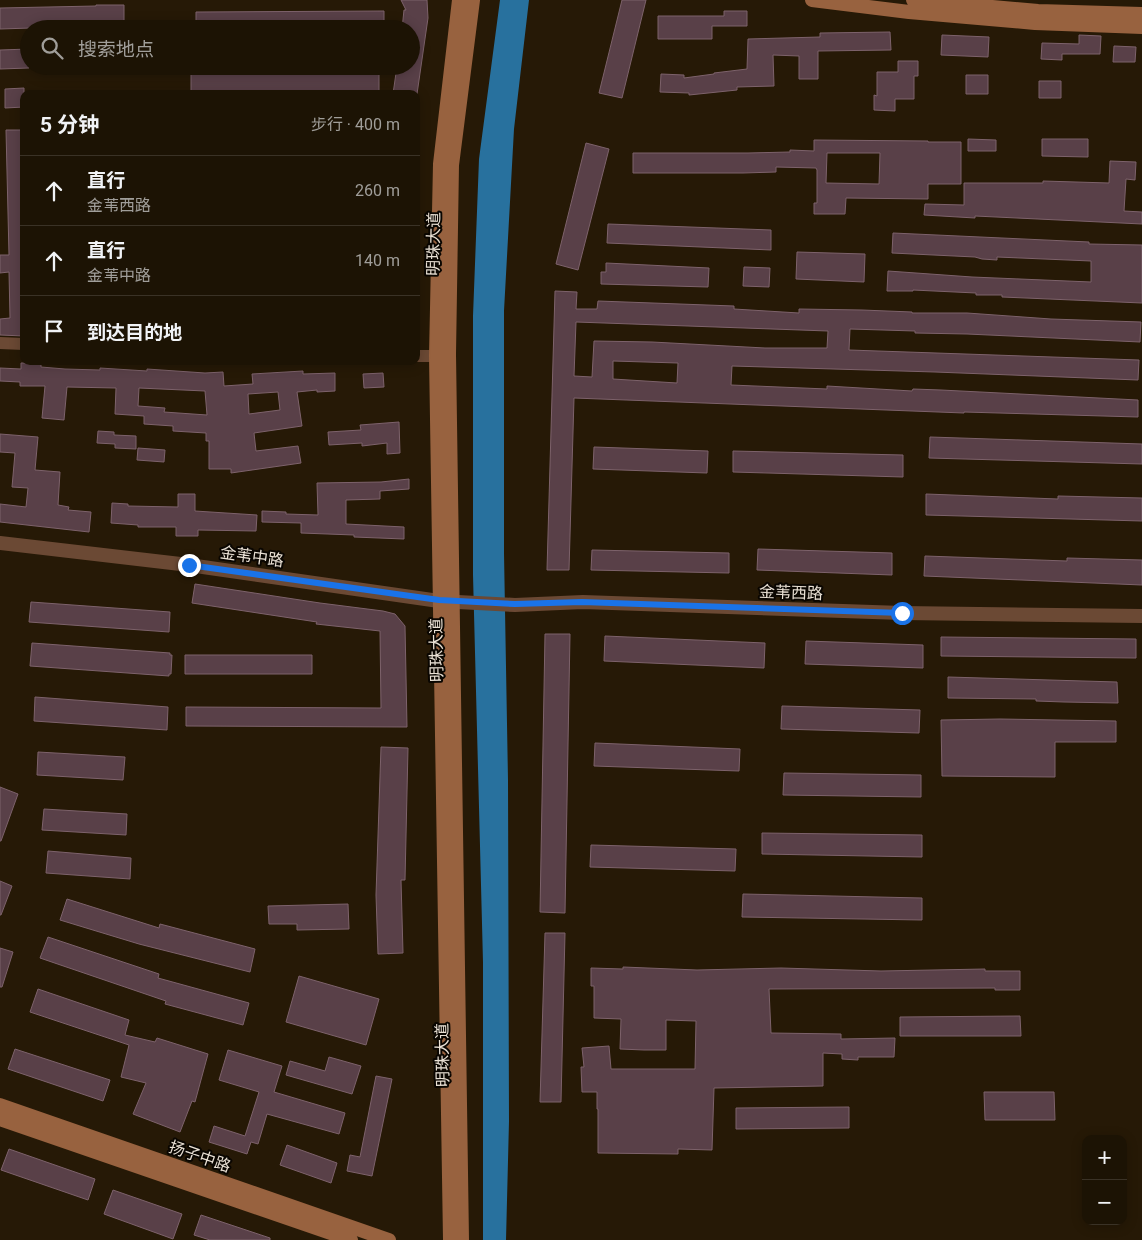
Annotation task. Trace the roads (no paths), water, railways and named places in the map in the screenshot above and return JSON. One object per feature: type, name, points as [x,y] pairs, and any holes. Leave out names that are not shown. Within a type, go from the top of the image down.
[{"type":"main road","name":"明珠大道","points":[[450,1240],[452,602],[436,356],[440,164],[459,0]]},
{"type":"main road","name":"明珠大道","points":[[462,1240],[449,354],[452,165],[472,0]]},
{"type":"main road","points":[[812,0],[908,12],[1025,22],[1142,26]]},
{"type":"main road","points":[[913,0],[1038,11],[1142,14]]},
{"type":"main road","name":"扬子中路","points":[[0,1105],[389,1240]]},
{"type":"main road","name":"扬子中路","points":[[0,1119],[351,1240]]},
{"type":"street","points":[[0,343],[20,344]]},
{"type":"street","points":[[420,356],[436,356]]},
{"type":"street","name":"金苇中路","points":[[0,543],[189,565],[452,602]]},
{"type":"street","name":"金苇西路","points":[[452,602],[515,604],[582,602],[902,613],[1142,616]]},
{"type":"water","points":[[500,0],[529,0],[514,129],[504,311],[509,1121],[506,1240],[483,1240],[483,962],[473,575],[473,316],[479,159]]}]
